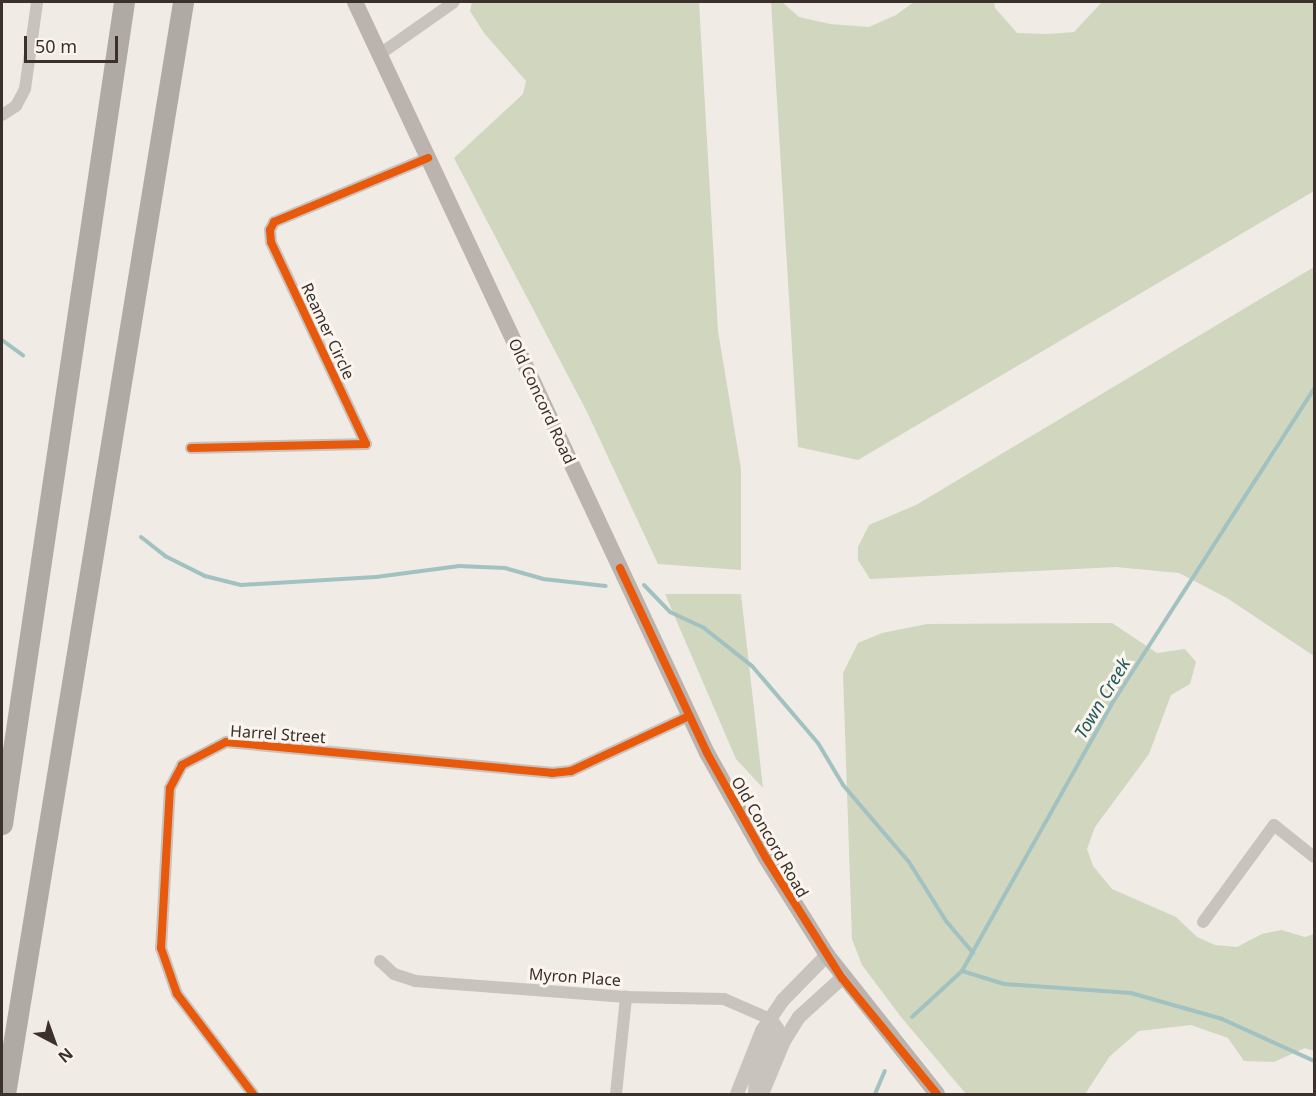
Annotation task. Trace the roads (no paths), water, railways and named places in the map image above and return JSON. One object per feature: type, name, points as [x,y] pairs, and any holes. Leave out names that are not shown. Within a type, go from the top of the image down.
[{"type":"highway","points":[[2,824],[124,2]]},
{"type":"highway","points":[[5,1095],[183,2]]},
{"type":"main road","name":"Old Concord Road","points":[[355,2],[689,716],[765,858],[842,978],[937,1095]]},
{"type":"street","points":[[2,116],[16,106],[25,89],[37,2]]},
{"type":"street","points":[[380,54],[454,2]]},
{"type":"street","name":"Reamer Circle","points":[[191,448],[366,444],[271,242],[270,230],[274,222],[428,158]]},
{"type":"street","name":"Harrel Street","points":[[253,1095],[177,994],[161,948],[170,789],[182,765],[225,742],[552,773],[571,771],[689,716]]},
{"type":"street","points":[[1203,922],[1274,825],[1314,857]]},
{"type":"street","points":[[737,1095],[749,1055],[770,1019],[827,955]]},
{"type":"street","name":"Myron Place","points":[[380,961],[394,974],[415,981],[626,997],[724,999],[770,1019]]},
{"type":"street","points":[[762,1095],[784,1041],[799,1017],[842,978]]},
{"type":"street","points":[[616,1095],[626,997]]},
{"type":"street","points":[[755,1095],[756,1076],[777,1029],[770,1019]]},
{"type":"waterway","points":[[2,340],[23,355]]},
{"type":"waterway","name":"Town Creek","points":[[912,1017],[962,971],[1111,705],[1314,389]]},
{"type":"waterway","points":[[141,537],[165,556],[205,576],[241,585],[376,577],[459,566],[505,568],[543,579],[606,586]]},
{"type":"waterway","points":[[644,585],[670,612],[704,628],[752,666],[818,743],[843,785],[909,862],[946,921],[973,953]]},
{"type":"waterway","points":[[962,971],[1004,984],[1131,993],[1222,1019],[1314,1061]]},
{"type":"waterway","name":"Town Creek","points":[[875,1094],[885,1071]]}]
